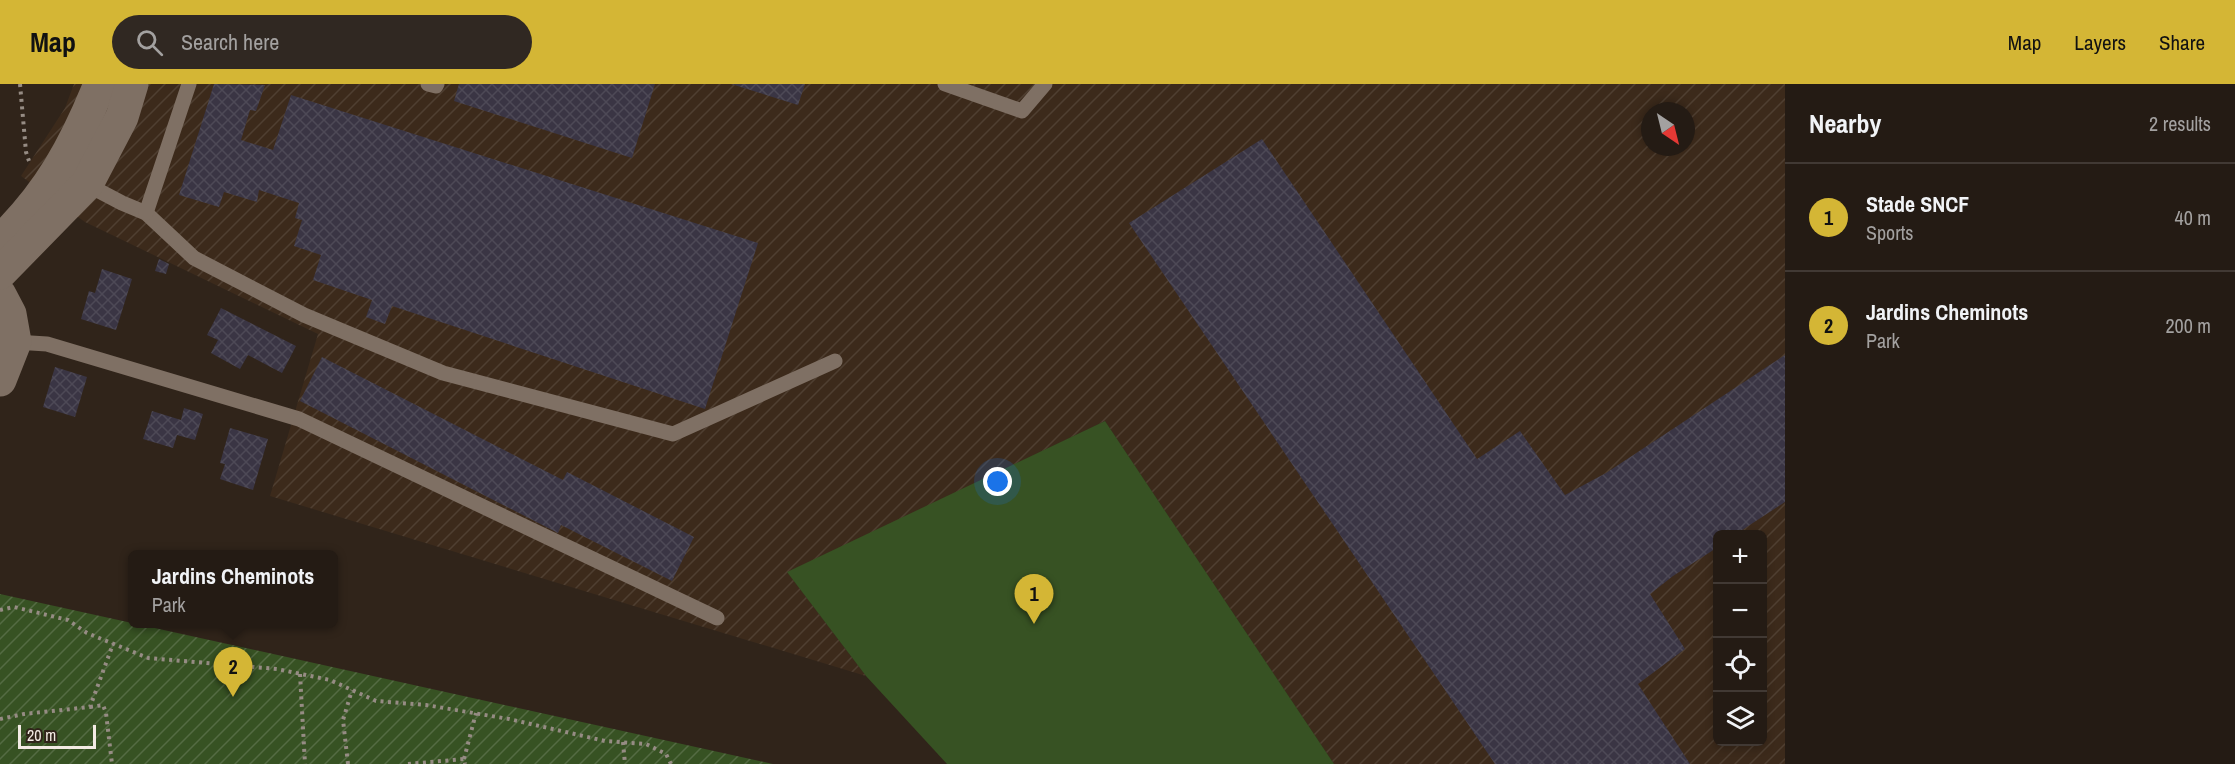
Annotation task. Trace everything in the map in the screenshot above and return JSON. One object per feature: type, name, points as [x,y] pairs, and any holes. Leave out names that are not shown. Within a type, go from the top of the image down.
[{"type":"main road","points":[[0,273],[66,178],[79,134],[100,84]]},
{"type":"main road","points":[[0,241],[66,178],[122,117],[132,84]]},
{"type":"main road","points":[[0,295],[10,314],[15,342],[0,376]]},
{"type":"lane","points":[[146,213],[189,84]]},
{"type":"lane","points":[[428,84],[436,86],[437,84]]},
{"type":"lane","points":[[945,84],[1022,111],[1045,84]]},
{"type":"lane","points":[[66,178],[146,213],[194,258],[315,320],[443,373],[673,434],[835,361]]},
{"type":"lane","points":[[15,342],[47,344],[299,419],[717,618]]},
{"type":"path","points":[[20,84],[26,152],[31,166],[66,178]]},
{"type":"path","points":[[0,610],[14,607],[68,620],[87,633],[148,658],[277,669],[330,680],[376,701],[426,705],[476,713],[605,741],[646,744],[666,754],[671,764]]},
{"type":"path","points":[[90,706],[113,644]]},
{"type":"path","points":[[300,674],[305,764]]},
{"type":"path","points":[[348,764],[343,720],[352,690]]},
{"type":"path","points":[[0,719],[103,705],[112,764]]},
{"type":"path","points":[[408,764],[465,761],[476,713]]},
{"type":"path","points":[[623,742],[625,764]]},
{"type":"shaded area","points":[[74,84],[1785,84],[1785,764],[1334,764],[1105,421],[788,573],[866,676],[270,496],[318,334],[85,222],[21,176],[65,108]]},
{"type":"green space","points":[[1105,421],[1334,764],[947,764],[866,676],[787,572]]},
{"type":"green space","points":[[0,594],[128,622],[128,628],[155,628],[773,764],[0,764]]},
{"type":"building","points":[[214,84],[265,85],[256,111],[250,110],[241,140],[273,150],[291,95],[758,243],[705,409],[392,306],[385,324],[366,317],[372,300],[313,280],[321,255],[294,246],[302,220],[295,218],[299,203],[259,190],[257,202],[224,192],[219,207],[179,195]]},
{"type":"building","points":[[459,84],[655,84],[632,158],[454,101]]},
{"type":"building","points":[[731,84],[805,84],[798,105]]},
{"type":"building","points":[[1262,139],[1477,459],[1520,431],[1565,495],[1606,473],[1785,355],[1785,502],[1742,530],[1713,530],[1713,550],[1650,594],[1685,649],[1638,684],[1690,764],[1495,764],[1129,223]]},
{"type":"building","points":[[159,259],[169,264],[166,274],[155,271]]},
{"type":"building","points":[[102,269],[132,279],[116,330],[81,319],[89,291],[95,293]]},
{"type":"building","points":[[221,308],[296,346],[282,373],[248,355],[240,369],[211,353],[218,340],[207,335]]},
{"type":"building","points":[[322,357],[563,480],[567,472],[694,537],[672,581],[561,525],[558,533],[300,401]]},
{"type":"building","points":[[55,367],[87,377],[75,417],[43,407]]},
{"type":"building","points":[[184,408],[203,414],[195,440],[177,435],[173,448],[143,439],[152,411],[181,420]]},
{"type":"building","points":[[230,428],[268,439],[253,490],[220,479],[225,464],[220,463]]},
{"type":"place","name":"Stade SNCF","points":[[1034,624]]},
{"type":"place","name":"Jardins Cheminots","points":[[233,697]]}]
